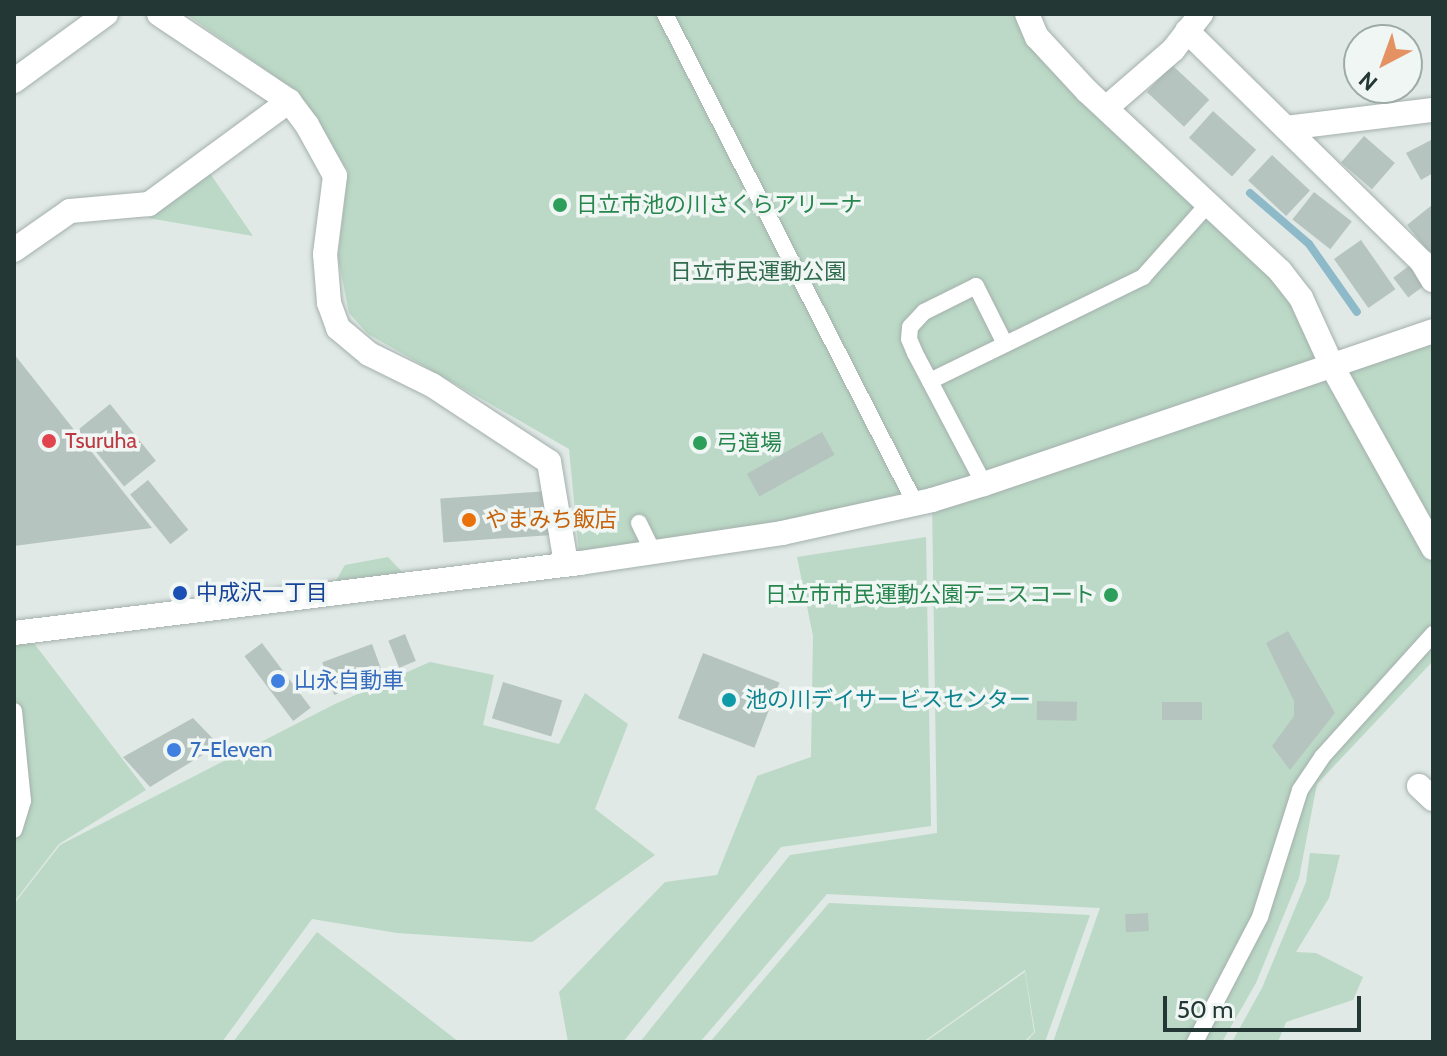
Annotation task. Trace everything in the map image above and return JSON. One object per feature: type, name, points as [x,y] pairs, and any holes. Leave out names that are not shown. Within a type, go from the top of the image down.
[{"type":"street","points":[[14,81],[106,14]]},
{"type":"street","points":[[159,14],[289,101],[307,125],[335,176],[325,254],[329,303],[338,328],[369,354],[432,385],[549,462],[566,564]]},
{"type":"street","points":[[1027,14],[1037,37],[1106,108],[1280,271],[1301,298],[1333,368],[1433,548]]},
{"type":"street","points":[[1106,108],[1173,50],[1194,23],[1286,128],[1422,262],[1433,280]]},
{"type":"street","points":[[14,250],[70,211],[149,204],[289,101]]},
{"type":"street","points":[[1286,128],[1430,113],[1433,110]]},
{"type":"street","points":[[14,633],[566,564],[782,533],[984,484],[1333,368],[1433,331]]},
{"type":"lane","points":[[665,14],[915,503]]},
{"type":"lane","points":[[930,381],[1143,277],[1208,204]]},
{"type":"lane","points":[[984,484],[909,339],[910,327],[924,312],[976,286],[1005,344]]},
{"type":"lane","points":[[639,523],[653,552]]},
{"type":"lane","points":[[1195,1042],[1260,917],[1300,790],[1322,757],[1433,634]]},
{"type":"lane","points":[[14,711],[23,801],[14,830]]},
{"type":"green space","name":"日立市民運動公園","points":[[186,14],[1027,14],[1280,271],[1333,368],[1433,331],[1433,661],[1317,784],[1299,878],[1256,983],[1222,1042],[1053,1042],[1100,908],[827,894],[700,1042],[640,1042],[790,855],[937,833],[932,500],[580,563],[569,449],[368,334],[349,313],[338,257],[348,171],[293,89]]},
{"type":"green space","points":[[209,172],[253,236],[148,218]]},
{"type":"green space","points":[[926,537],[931,826],[781,847],[623,1042],[568,1042],[559,992],[665,882],[717,875],[757,776],[811,757],[813,636],[797,557]]},
{"type":"green space","points":[[388,557],[404,574],[334,584],[345,565]]},
{"type":"green space","points":[[30,638],[146,790],[59,844],[14,902],[14,640]]},
{"type":"green space","points":[[430,662],[494,675],[483,725],[559,744],[585,693],[628,724],[595,809],[655,855],[532,942],[397,933],[312,919],[222,1042],[14,1042],[14,904],[60,845],[333,705]]},
{"type":"green space","points":[[1310,853],[1340,855],[1329,898],[1296,952],[1316,953],[1363,977],[1353,1000],[1286,1022],[1278,1042],[1232,1042],[1262,988],[1306,882]]},
{"type":"green space","points":[[829,903],[1090,915],[1045,1042],[1026,1042],[1035,1032],[1025,970],[923,1042],[710,1042]]},
{"type":"green space","points":[[317,932],[459,1042],[233,1042]]},
{"type":"green space","points":[[1025,972],[1034,1032],[1024,1042],[925,1042]]},
{"type":"building","points":[[1172,65],[1209,100],[1184,127],[1147,92]]},
{"type":"building","points":[[1213,111],[1256,150],[1232,177],[1189,138]]},
{"type":"building","points":[[1364,136],[1395,163],[1372,189],[1341,162]]},
{"type":"building","points":[[1433,139],[1433,173],[1421,180],[1406,153]]},
{"type":"building","points":[[1272,155],[1310,190],[1286,216],[1248,181]]},
{"type":"building","points":[[1314,192],[1352,222],[1330,249],[1292,220]]},
{"type":"building","points":[[1433,207],[1433,258],[1407,225]]},
{"type":"building","points":[[1361,240],[1395,289],[1368,308],[1334,259]]},
{"type":"building","points":[[1410,265],[1425,285],[1408,298],[1393,278]]},
{"type":"building","name":"Tsuruha","points":[[14,354],[152,528],[14,546]]},
{"type":"building","points":[[110,404],[156,461],[124,487],[78,430]]},
{"type":"building","points":[[822,432],[835,455],[759,496],[747,474]]},
{"type":"building","points":[[148,480],[188,530],[170,544],[130,494]]},
{"type":"building","points":[[549,491],[552,535],[443,542],[440,499]]},
{"type":"building","points":[[1288,631],[1335,713],[1290,770],[1272,746],[1294,716],[1294,701],[1266,643]]},
{"type":"building","points":[[405,634],[416,661],[399,668],[388,641]]},
{"type":"building","name":"山永自動車","points":[[262,643],[311,708],[293,721],[244,656]]},
{"type":"building","points":[[372,644],[384,677],[334,695],[322,662]]},
{"type":"building","name":"池の川デイサービスセンター","points":[[703,653],[780,682],[754,748],[678,718]]},
{"type":"building","points":[[503,682],[562,700],[551,736],[492,718]]},
{"type":"building","points":[[1037,701],[1077,702],[1077,721],[1037,720]]},
{"type":"building","points":[[1162,702],[1202,702],[1202,720],[1162,720]]},
{"type":"building","name":"7-Eleven","points":[[193,718],[219,745],[150,787],[123,757]]},
{"type":"building","points":[[1148,913],[1149,931],[1126,932],[1125,914]]},
{"type":"waterway","points":[[1250,193],[1309,244],[1357,312]]},
{"type":"place","name":"日立市池の川さくらアリーナ","points":[[560,205]]},
{"type":"place","name":"Tsuruha","points":[[49,441]]},
{"type":"place","name":"弓道場","points":[[700,443]]},
{"type":"place","name":"やまみち飯店","points":[[469,520]]},
{"type":"place","name":"中成沢一丁目","points":[[180,593]]},
{"type":"place","name":"日立市市民運動公園テニスコート","points":[[1111,595]]},
{"type":"place","name":"山永自動車","points":[[278,681]]},
{"type":"place","name":"池の川デイサービスセンター","points":[[729,700]]},
{"type":"place","name":"7-Eleven","points":[[174,750]]}]
